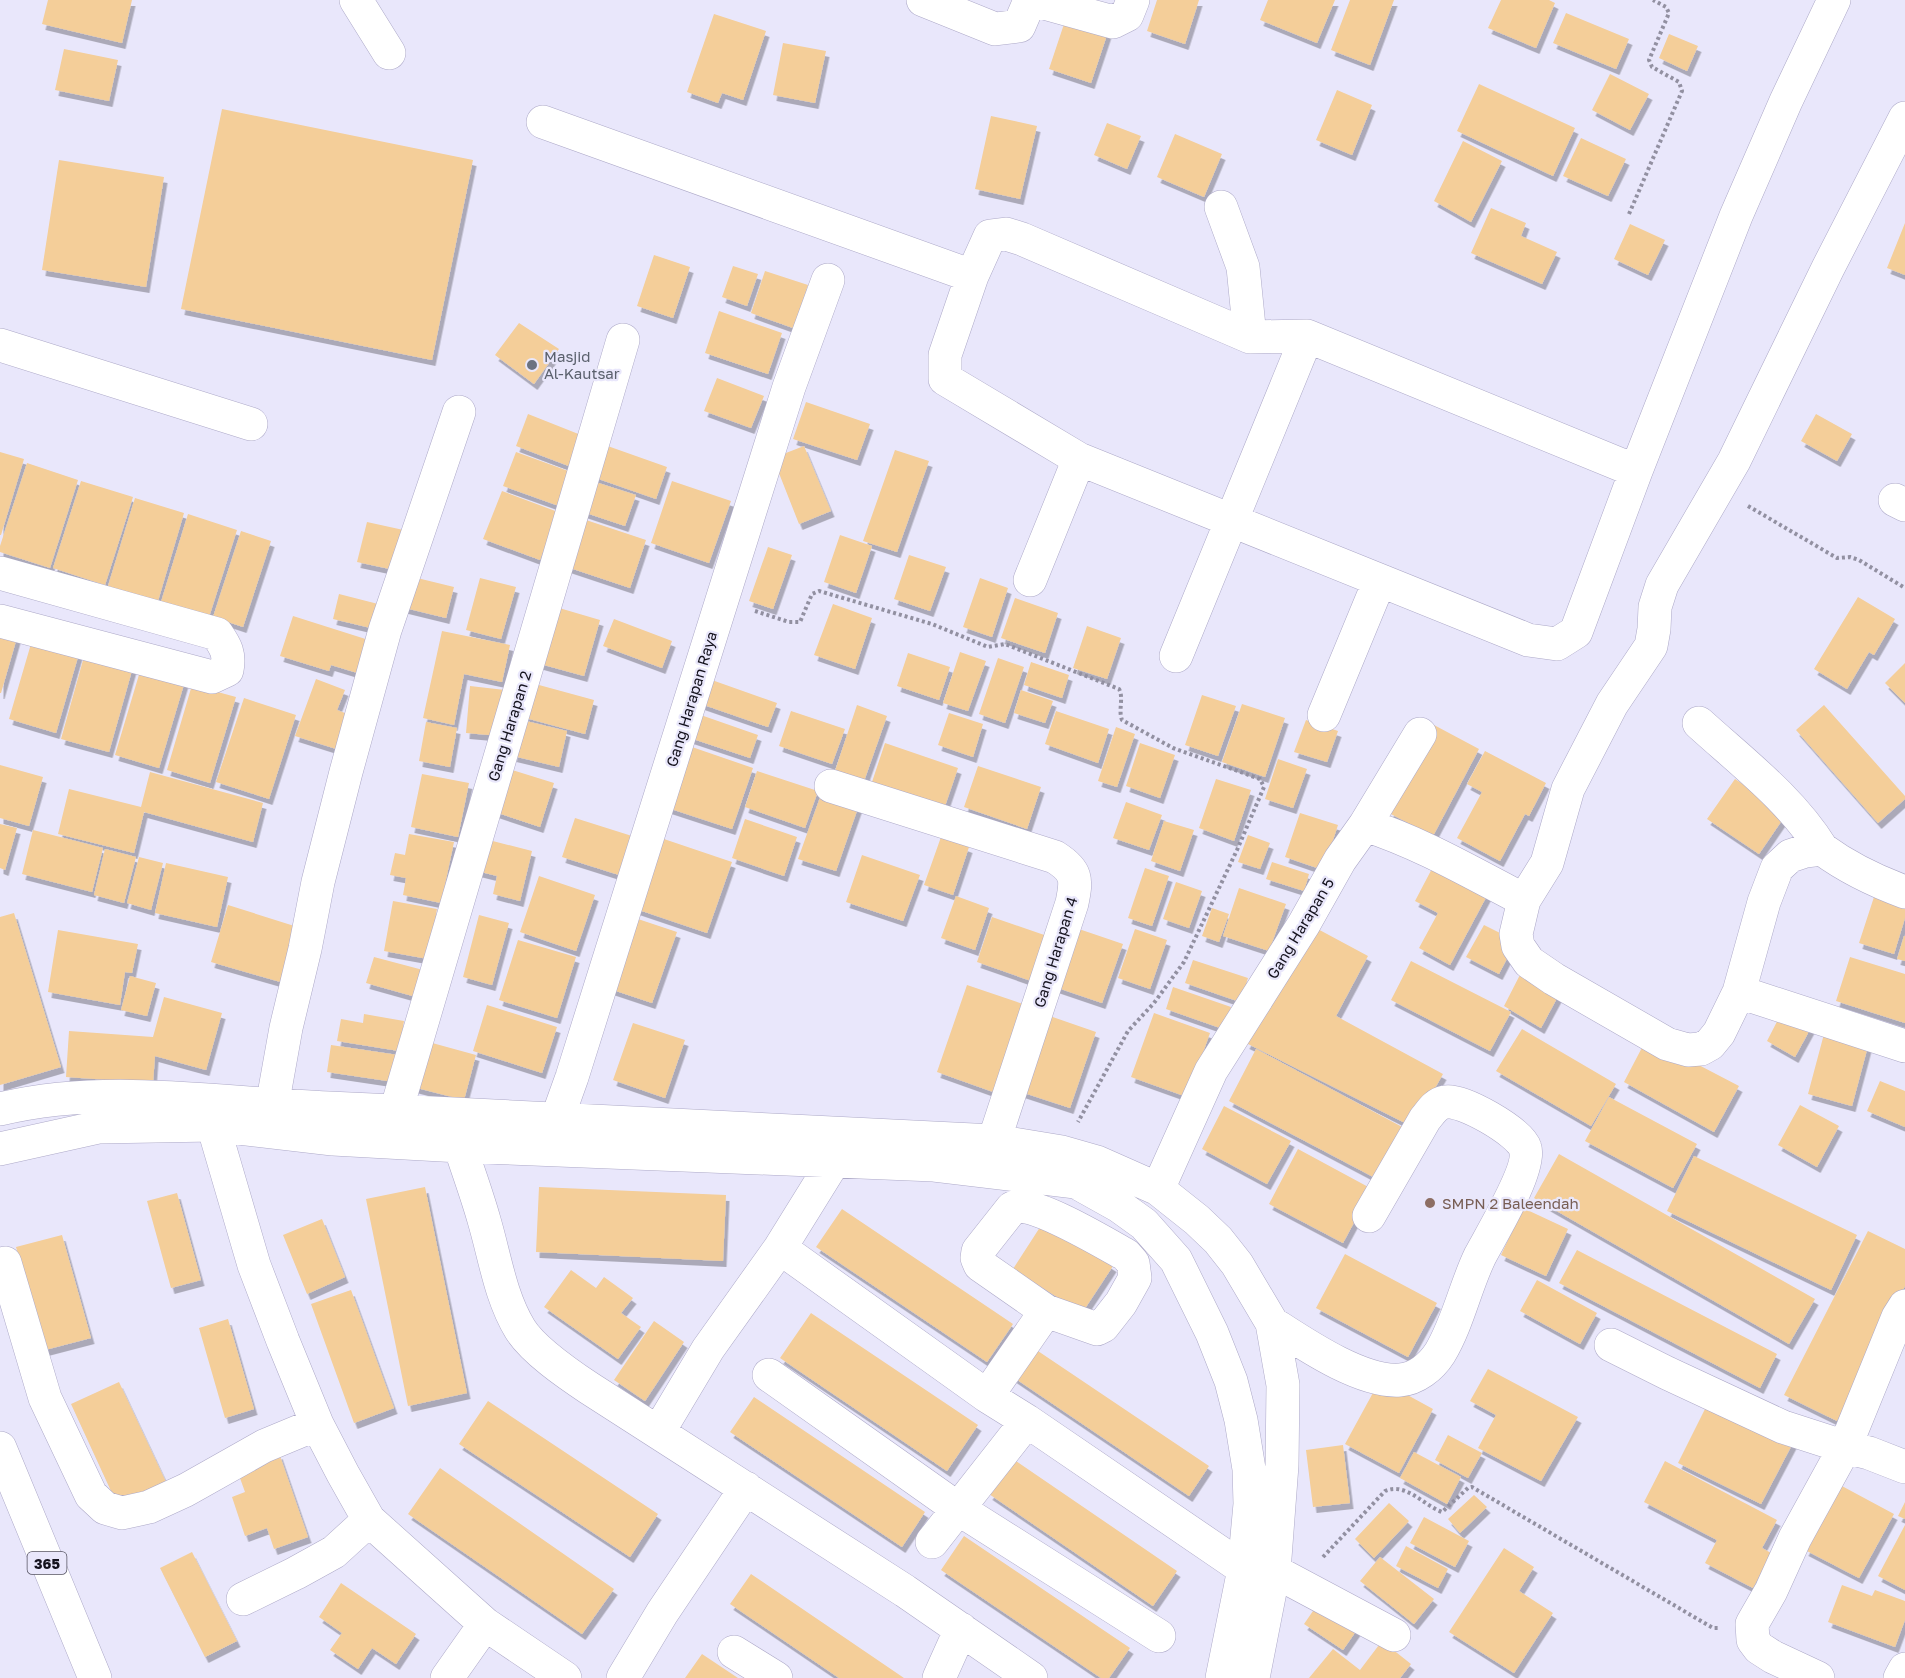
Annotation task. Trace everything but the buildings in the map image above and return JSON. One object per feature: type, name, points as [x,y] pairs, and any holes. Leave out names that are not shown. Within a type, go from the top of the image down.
[{"type":"street","points":[[356,0],[389,53]]},
{"type":"street","points":[[924,0],[995,29],[1019,26],[1028,5],[1041,2],[1113,22],[1127,15],[1133,0]]},
{"type":"street","points":[[1636,471],[1307,336],[1250,337],[1032,243],[1006,234],[990,236],[972,276],[945,355],[945,378],[1079,459],[1379,582],[1528,640],[1557,644],[1576,632],[1736,216],[1786,101],[1834,0]]},
{"type":"street","points":[[1822,849],[1790,856],[1777,868],[1764,902],[1739,992],[1719,1033],[1710,1044],[1701,1050],[1688,1050],[1667,1044],[1528,962],[1518,946],[1516,934],[1524,900],[1547,863],[1568,789],[1612,704],[1651,646],[1654,606],[1662,585],[1734,461],[1828,268],[1905,118]]},
{"type":"street","points":[[543,122],[972,276]]},
{"type":"street","points":[[1221,207],[1243,267],[1250,337]]},
{"type":"street","name":"Gang Harapan Raya","points":[[557,1119],[789,387],[828,280]]},
{"type":"street","points":[[1176,656],[1307,336]]},
{"type":"street","name":"Gang Harapan 2","points":[[396,1111],[623,340]]},
{"type":"street","points":[[0,345],[251,424]]},
{"type":"street","points":[[272,1106],[286,1028],[318,882],[349,762],[386,630],[459,412]]},
{"type":"street","points":[[1030,580],[1079,459]]},
{"type":"street","points":[[0,573],[217,634],[226,647],[229,657],[227,670],[212,677],[0,621]]},
{"type":"street","points":[[1324,715],[1379,582]]},
{"type":"street","points":[[61,638],[74,593]]},
{"type":"street","points":[[1699,723],[1790,806],[1809,827],[1822,849],[1873,880],[1905,892]]},
{"type":"street","name":"Gang Harapan 5","points":[[1158,1189],[1211,1071],[1420,734]]},
{"type":"street","name":"Gang Harapan 4","points":[[831,786],[1055,857],[1068,865],[1073,874],[1076,887],[1072,903],[994,1141]]},
{"type":"street","points":[[1365,825],[1397,835],[1524,900]]},
{"type":"street","points":[[1739,992],[1905,1046]]},
{"type":"street","points":[[0,1109],[63,1099],[149,1096],[272,1106],[994,1141],[1062,1152],[1097,1162],[1158,1189],[1218,1240],[1238,1264],[1272,1323],[1283,1385],[1282,1465],[1272,1575],[1253,1678]]},
{"type":"street","points":[[1272,1323],[1344,1366],[1377,1377],[1400,1380],[1423,1372],[1439,1353],[1444,1343],[1479,1259],[1526,1163],[1526,1150],[1521,1139],[1510,1130],[1461,1103],[1447,1101],[1435,1106],[1425,1119],[1369,1216]]},
{"type":"street","points":[[213,1125],[254,1265],[283,1341],[317,1424],[369,1520],[485,1624],[565,1678]]},
{"type":"street","points":[[0,1149],[99,1126],[213,1125],[333,1139],[934,1166],[1076,1182],[1119,1206],[1144,1224],[1176,1260],[1207,1323],[1231,1381],[1241,1420],[1249,1469],[1250,1504],[1272,1575],[1222,1678]]},
{"type":"street","points":[[460,1146],[484,1220],[506,1301],[521,1330],[540,1352],[577,1380],[905,1591],[1031,1678]]},
{"type":"street","points":[[659,1431],[708,1349],[780,1248],[834,1161]]},
{"type":"street","points":[[1023,1206],[1066,1223],[1126,1255],[1133,1263],[1136,1274],[1134,1283],[1103,1326],[1094,1329],[1046,1311],[980,1265],[976,1258],[978,1251],[1012,1208],[1023,1206]]},
{"type":"street","points":[[780,1248],[987,1396],[1272,1575],[1394,1635]]},
{"type":"street","points":[[5,1263],[45,1398],[91,1495],[105,1508],[122,1514],[149,1507],[186,1490],[264,1446],[317,1424]]},
{"type":"street","points":[[1818,1678],[1773,1658],[1759,1648],[1753,1640],[1752,1624],[1771,1591],[1795,1538],[1845,1448],[1898,1317],[1905,1306]]},
{"type":"street","points":[[987,1396],[1046,1311]]},
{"type":"street","points":[[1611,1345],[1783,1427],[1845,1448],[1869,1453],[1905,1467]]},
{"type":"street","points":[[769,1375],[957,1508],[1159,1636]]},
{"type":"street","points":[[932,1542],[1027,1421]]},
{"type":"street","name":"365","points":[[0,1448],[95,1678]]},
{"type":"street","points":[[623,1678],[662,1613],[746,1488]]},
{"type":"street","points":[[243,1599],[334,1552],[369,1520]]},
{"type":"street","points":[[447,1678],[485,1624]]},
{"type":"street","points":[[939,1678],[961,1629]]},
{"type":"street","points":[[734,1652],[776,1678]]},
{"type":"street","points":[[1900,1678],[1905,1669]]},
{"type":"path","points":[[1629,214],[1682,90],[1679,82],[1652,67],[1649,60],[1669,13],[1666,7],[1653,0]]},
{"type":"path","points":[[1719,488],[1837,558],[1850,557],[1859,560],[1905,588]]},
{"type":"path","points":[[722,601],[789,622],[800,622],[812,594],[819,591],[932,624],[988,646],[1005,644],[1119,689],[1121,693],[1119,714],[1122,720],[1173,748],[1260,779],[1264,787],[1184,962],[1154,1003],[1128,1031],[1062,1152]]},
{"type":"path","points":[[1272,1575],[1385,1491],[1405,1490],[1442,1512],[1472,1487],[1713,1628],[1752,1624]]},
{"type":"place","name":"Masjid Al-Kautsar","points":[[532,365]]},
{"type":"place","name":"SMPN 2 Baleendah","points":[[1430,1203]]}]
